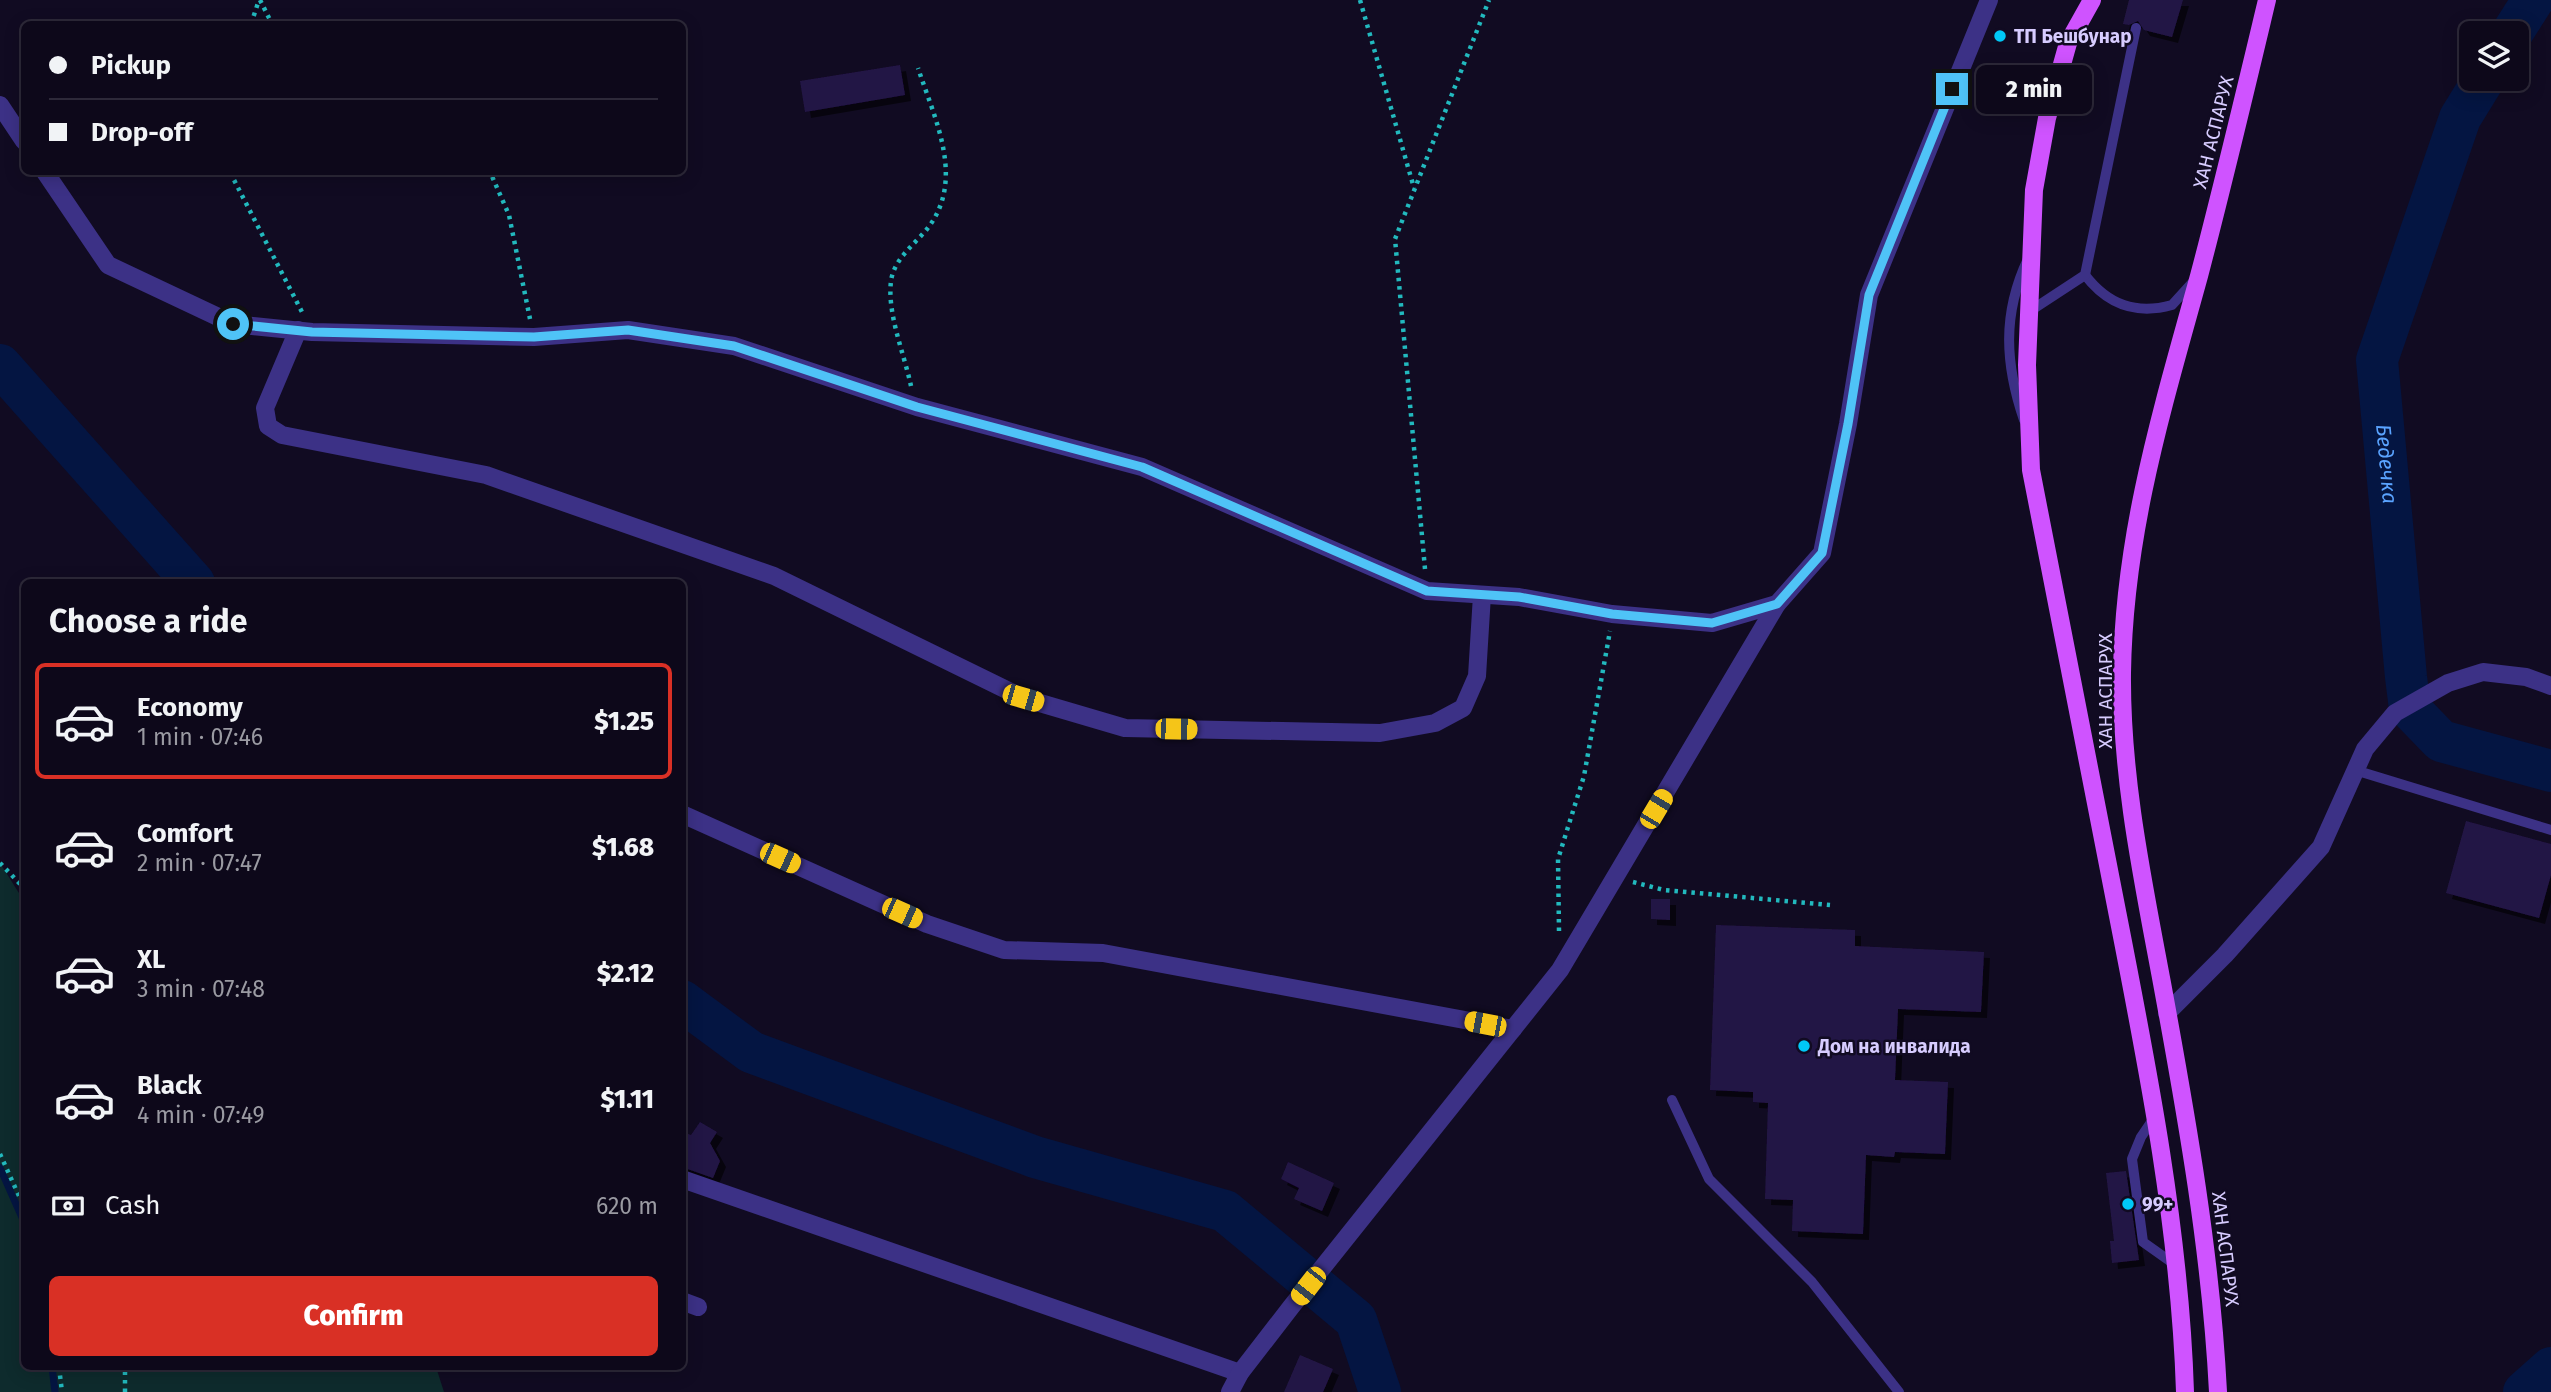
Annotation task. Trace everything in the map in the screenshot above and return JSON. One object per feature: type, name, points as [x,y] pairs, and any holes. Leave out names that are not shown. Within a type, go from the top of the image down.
[{"type":"main road","name":"ХАН АСПАРУХ","points":[[2092,0],[2068,43],[2046,118],[2034,190],[2030,253],[2028,430],[2031,470],[2134,1000],[2154,1118],[2174,1264],[2185,1392]]},
{"type":"main road","name":"ХАН АСПАРУХ","points":[[2218,1392],[2214,1320],[2192,1150],[2135,839],[2124,743],[2122,673],[2133,535],[2153,442],[2200,272],[2267,0]]},
{"type":"street","points":[[1230,1392],[1240,1373],[1560,970],[1777,604],[1822,553],[1848,424],[1869,295],[1989,0]]},
{"type":"street","points":[[0,104],[21,136]]},
{"type":"street","points":[[47,175],[108,265],[233,324],[305,331],[534,337],[628,330],[734,346],[917,407],[1142,467],[1427,591],[1519,597],[1612,614],[1712,623],[1777,604]]},
{"type":"street","points":[[305,331],[265,408],[268,426],[282,435],[486,475],[774,576],[1023,698],[1125,728],[1380,733],[1435,723],[1463,708],[1477,676],[1482,595]]},
{"type":"street","points":[[2167,1013],[2225,955],[2321,847],[2358,771],[2365,749],[2395,713],[2448,683],[2483,671],[2526,677],[2551,686]]},
{"type":"street","points":[[686,816],[927,924],[1004,950],[1103,953],[1513,1029]]},
{"type":"street","points":[[686,1180],[1240,1373]]},
{"type":"lane","points":[[2029,311],[2085,275],[2136,27]]},
{"type":"lane","points":[[2028,430],[2011,381],[2008,354],[2015,297],[2030,253]]},
{"type":"lane","points":[[2085,275],[2104,296],[2116,303],[2144,310],[2172,305],[2182,298],[2200,272]]},
{"type":"lane","points":[[2358,771],[2551,831]]},
{"type":"lane","points":[[1672,1100],[1709,1179],[1812,1282],[1899,1392]]},
{"type":"lane","points":[[2154,1118],[2141,1137],[2132,1159],[2143,1242],[2174,1264]]},
{"type":"path","points":[[252,21],[260,0]]},
{"type":"path","points":[[260,0],[270,21]]},
{"type":"path","points":[[1360,0],[1414,189]]},
{"type":"path","points":[[1427,591],[1395,239],[1489,0]]},
{"type":"path","points":[[917,407],[891,302],[891,279],[905,250],[927,229],[944,201],[947,155],[918,68]]},
{"type":"path","points":[[234,175],[305,331]]},
{"type":"path","points":[[491,175],[509,215],[534,337]]},
{"type":"path","points":[[1560,970],[1558,859],[1584,776],[1612,614]]},
{"type":"path","points":[[0,863],[21,885]]},
{"type":"path","points":[[1615,877],[1664,890],[1830,905]]},
{"type":"path","points":[[0,1154],[21,1200]]},
{"type":"path","points":[[59,1370],[62,1392]]},
{"type":"path","points":[[125,1370],[125,1392]]},
{"type":"green space","points":[[0,863],[21,896],[21,1370],[437,1370],[444,1392],[0,1392]]},
{"type":"building","points":[[2129,0],[2183,0],[2172,37],[2144,30],[2138,21],[2129,25],[2123,24]]},
{"type":"building","points":[[900,65],[905,95],[805,112],[800,81]]},
{"type":"building","points":[[2466,821],[2551,844],[2551,875],[2539,918],[2446,893]]},
{"type":"building","points":[[1651,899],[1670,899],[1670,920],[1651,919]]},
{"type":"building","name":"Дом на инвалида","points":[[1716,925],[1855,930],[1855,946],[1984,952],[1981,1012],[1898,1009],[1895,1080],[1948,1082],[1945,1154],[1895,1152],[1894,1157],[1866,1155],[1863,1234],[1792,1231],[1793,1200],[1765,1199],[1768,1103],[1753,1102],[1753,1092],[1710,1090]]},
{"type":"building","points":[[700,1122],[717,1132],[710,1143],[720,1161],[713,1178],[686,1168],[686,1133],[691,1135]]},
{"type":"building","points":[[1288,1162],[1334,1183],[1322,1211],[1294,1199],[1299,1188],[1281,1179]]},
{"type":"building","points":[[2126,1171],[2139,1260],[2112,1263],[2110,1241],[2114,1241],[2106,1173]]},
{"type":"building","points":[[1300,1355],[1333,1369],[1323,1392],[1284,1392]]},
{"type":"waterway","name":"Бедечка","points":[[2520,21],[2533,0]]},
{"type":"waterway","name":"Бедечка","points":[[2477,91],[2460,118],[2377,360],[2406,677],[2410,709],[2441,741],[2551,771]]},
{"type":"waterway","points":[[0,365],[190,579]]},
{"type":"waterway","points":[[686,1004],[751,1052],[1035,1157],[1225,1211],[1356,1320],[1380,1392]]},
{"type":"waterway","points":[[0,1168],[21,1215]]},
{"type":"waterway","name":"Бедечка","points":[[2524,1392],[2551,1368]]},
{"type":"waterway","points":[[52,1370],[55,1392]]},
{"type":"place","name":"ТП Бешбунар","points":[[2000,36]]},
{"type":"place","name":"Дом на инвалида","points":[[1804,1046]]},
{"type":"place","name":"99+","points":[[2128,1204]]},
{"type":"route","points":[[233,324],[312,332],[534,337],[628,330],[734,346],[917,407],[1142,467],[1427,591],[1519,597],[1612,614],[1712,623],[1777,604],[1822,553],[1848,424],[1869,295],[1952,89]]}]
